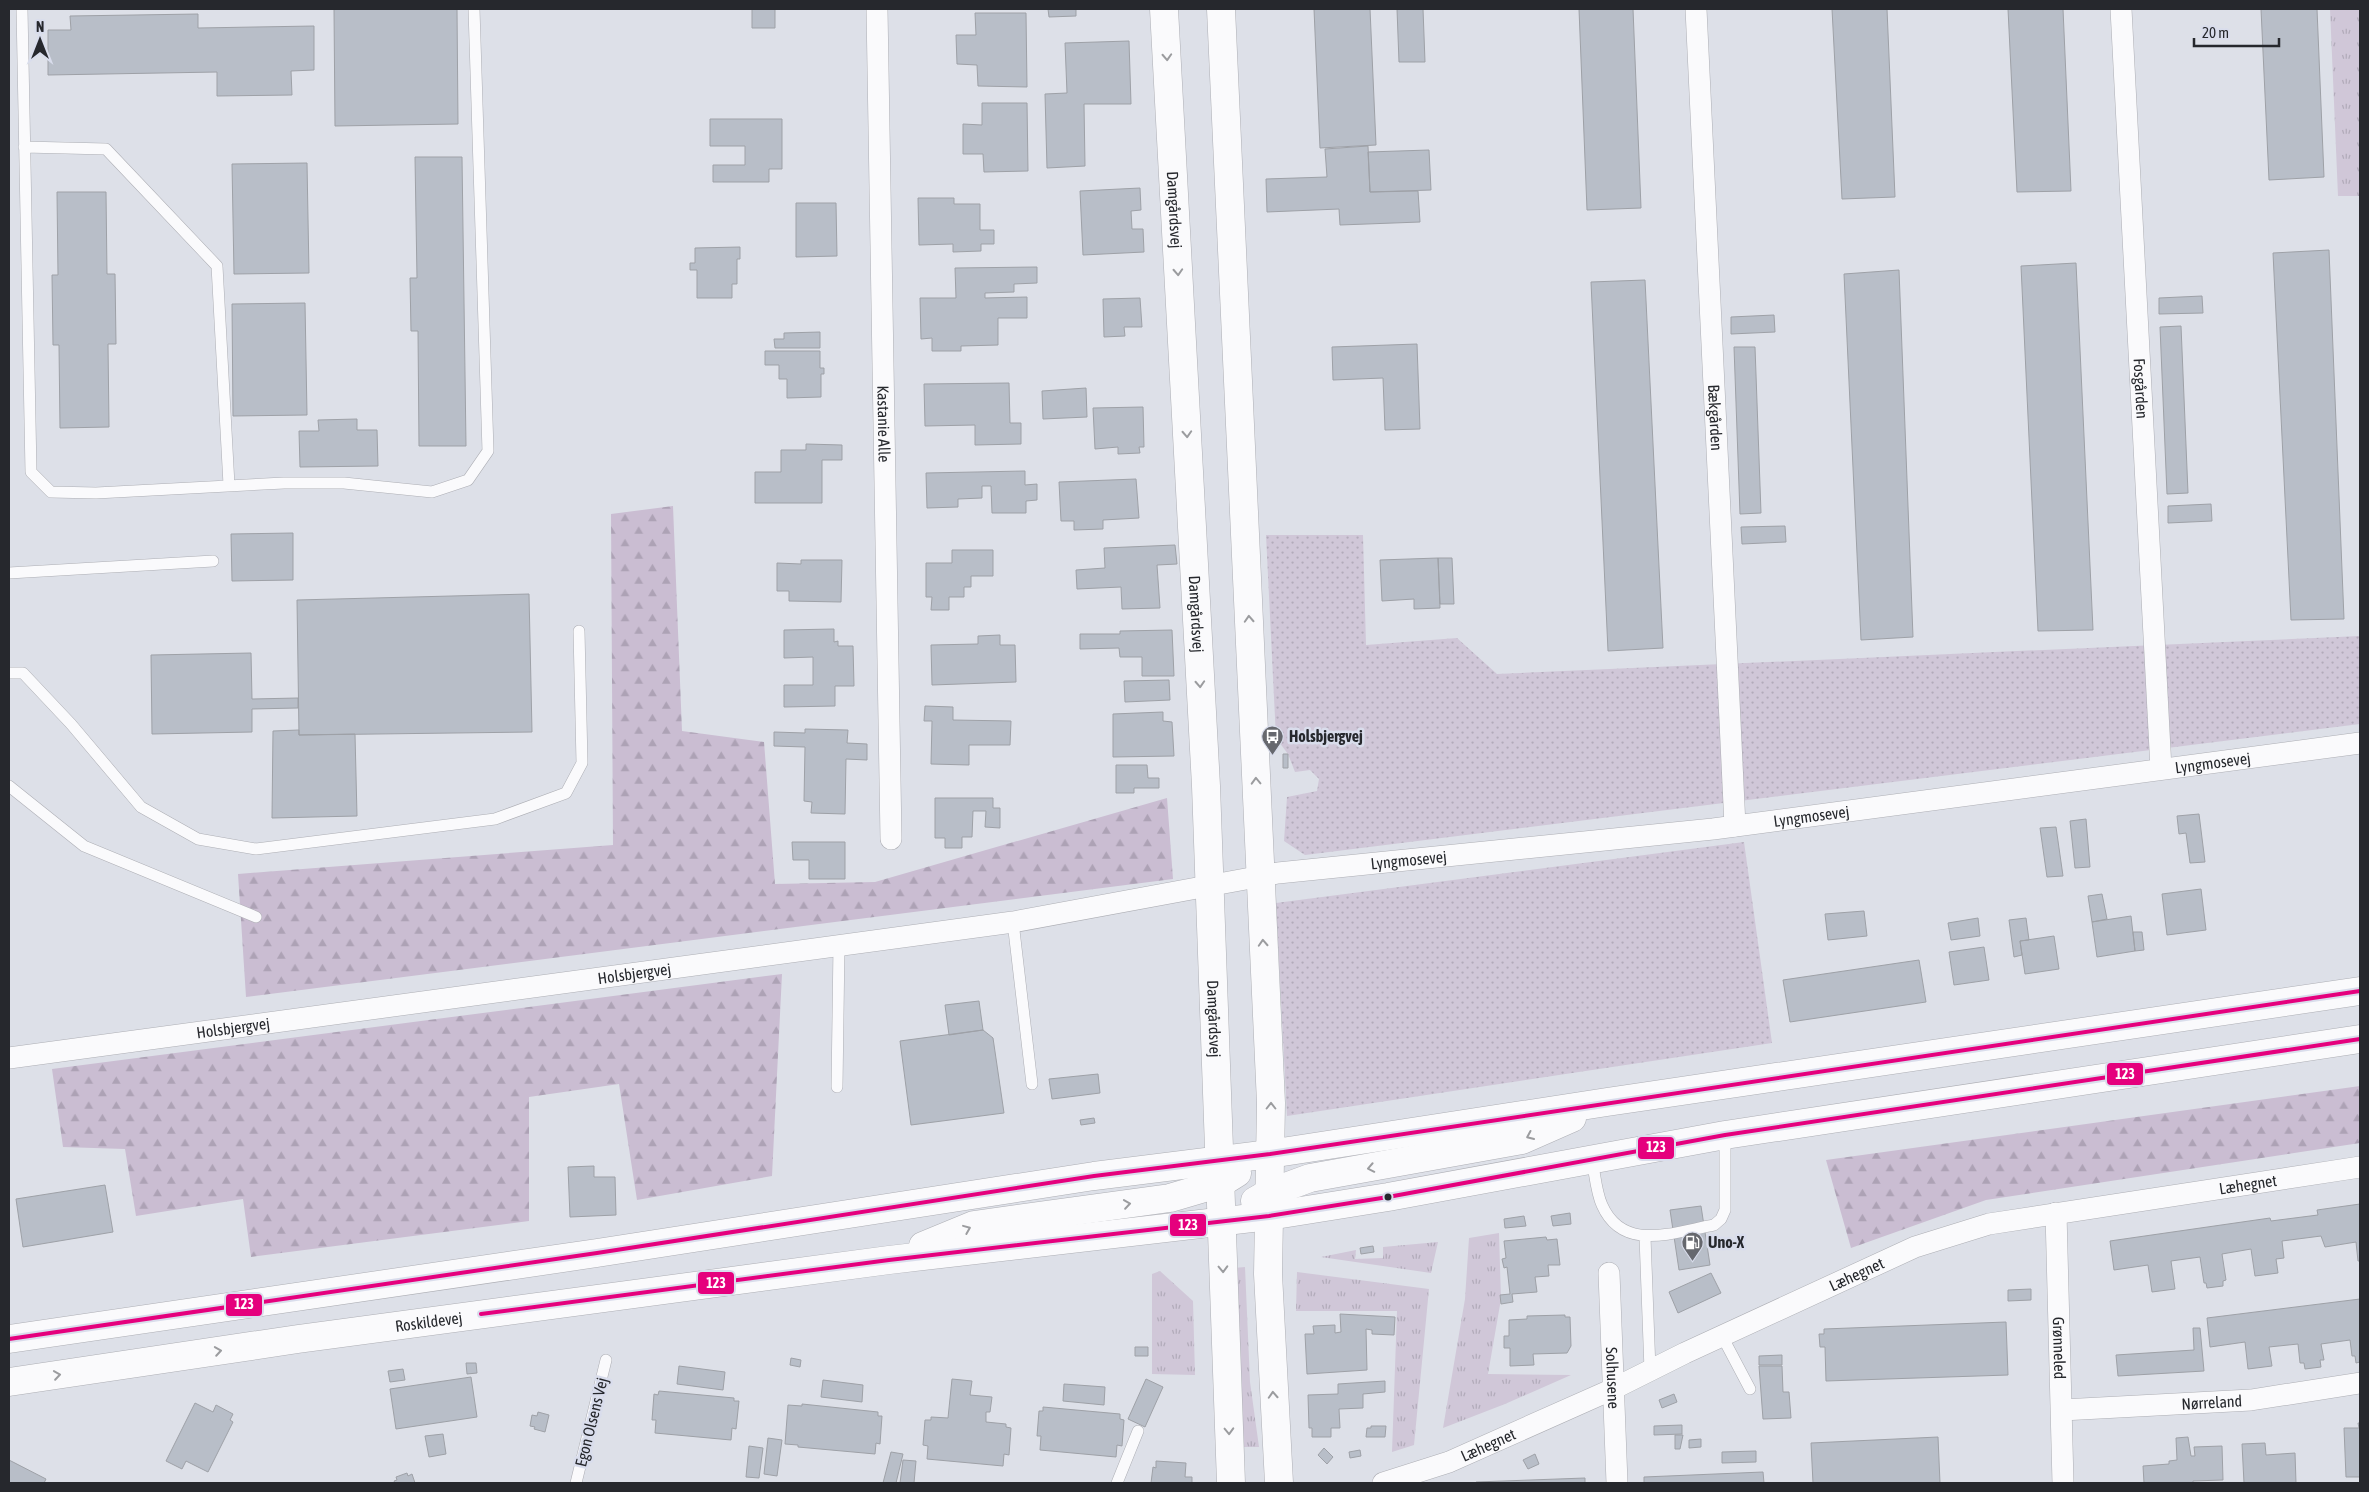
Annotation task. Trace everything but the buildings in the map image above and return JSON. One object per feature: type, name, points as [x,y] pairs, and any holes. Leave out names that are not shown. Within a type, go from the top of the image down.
[{"type":"main road","name":"Damgårdsvej","points":[[1164,9],[1205,776],[1231,1483]]},
{"type":"main road","points":[[1221,9],[1271,1102],[1268,1274],[1278,1483]]},
{"type":"main road","points":[[889,1260],[974,1226],[1170,1198],[1220,1171],[1270,1154],[1607,1102],[2360,991]]},
{"type":"main road","name":"Roskildevej","points":[[9,1382],[308,1338],[889,1260],[1222,1220],[1269,1204],[1388,1197],[1725,1134],[2360,1039]]},
{"type":"main road","points":[[1269,1204],[1310,1178],[1522,1140],[1607,1102]]},
{"type":"main road","points":[[9,1339],[597,1253],[1094,1176],[1220,1171]]},
{"type":"street","name":"Kastanie Alle","points":[[877,9],[891,839]]},
{"type":"street","name":"Bækgården","points":[[1696,9],[1735,826]]},
{"type":"street","name":"Fosgården","points":[[2122,9],[2161,769]]},
{"type":"street","name":"Lyngmosevej","points":[[1260,877],[1278,873],[1735,826],[2360,743]]},
{"type":"street","name":"Holsbjergvej","points":[[9,1058],[1013,922],[1260,877]]},
{"type":"street","name":"Læhegnet","points":[[1383,1483],[1449,1462],[1613,1389],[1722,1336],[1915,1247],[1989,1224],[2360,1167]]},
{"type":"street","name":"Grønneled","points":[[2056,1213],[2063,1483]]},
{"type":"street","name":"Solhusene","points":[[1609,1273],[1617,1483]]},
{"type":"street","name":"Nørreland","points":[[2062,1410],[2251,1400],[2360,1383]]},
{"type":"lane","points":[[22,9],[31,472],[51,492],[96,494],[229,486],[344,483],[432,492],[468,480],[488,451],[474,9]]},
{"type":"lane","points":[[24,147],[106,149],[217,266],[229,486]]},
{"type":"lane","points":[[9,573],[213,561]]},
{"type":"lane","points":[[9,673],[23,673],[71,724],[141,807],[198,839],[256,849],[495,819],[566,793],[582,763],[579,631]]},
{"type":"lane","points":[[9,786],[84,846],[256,917]]},
{"type":"lane","points":[[1013,922],[1032,1084]]},
{"type":"lane","points":[[836,1086],[839,945]]},
{"type":"lane","points":[[1591,1158],[1602,1204],[1613,1223],[1627,1232],[1646,1237],[1714,1226],[1721,1219],[1725,1210],[1725,1134]]},
{"type":"lane","points":[[1646,1237],[1650,1370]]},
{"type":"lane","points":[[1722,1336],[1750,1389]]},
{"type":"lane","name":"Egon Olsens Vej","points":[[576,1483],[606,1360]]},
{"type":"lane","points":[[1117,1483],[1138,1431]]},
{"type":"green space","points":[[2330,9],[2360,9],[2360,196],[2338,196]]},
{"type":"green space","points":[[673,506],[682,731],[764,742],[775,884],[875,882],[1167,798],[1173,879],[246,997],[238,874],[613,845],[611,514]]},
{"type":"green space","points":[[1266,535],[1363,535],[1366,645],[1457,638],[1497,674],[2360,636],[2360,724],[1305,855],[1284,841],[1287,797],[1317,791],[1319,779],[1310,770],[1295,772],[1288,754],[1276,738]]},
{"type":"green space","points":[[1744,842],[1772,1043],[1287,1116],[1276,903]]},
{"type":"green space","points":[[782,974],[772,1176],[637,1200],[619,1084],[529,1097],[529,1221],[251,1257],[243,1199],[136,1216],[125,1149],[63,1147],[52,1069]]},
{"type":"green space","points":[[2360,1086],[2360,1143],[1986,1200],[1851,1248],[1826,1160]]},
{"type":"green space","points":[[1499,1233],[1501,1299],[1488,1374],[1571,1375],[1505,1404],[1443,1428],[1465,1299],[1469,1238]]},
{"type":"green space","points":[[1438,1242],[1431,1273],[1321,1257],[1356,1250],[1355,1259],[1383,1258],[1383,1247]]},
{"type":"green space","points":[[1245,1267],[1250,1382],[1259,1447],[1240,1447],[1234,1268]]},
{"type":"green space","points":[[1160,1271],[1193,1301],[1195,1375],[1152,1374],[1152,1274]]},
{"type":"green space","points":[[1297,1272],[1429,1289],[1414,1445],[1392,1452],[1397,1311],[1296,1311]]},
{"type":"transit line","name":"123","points":[[9,1339],[597,1253],[1094,1176],[1270,1154],[2360,991]]},
{"type":"transit line","name":"123","points":[[481,1314],[889,1260],[1269,1216],[1388,1197],[1725,1135],[2360,1039]]},
{"type":"place","name":"Holsbjergvej","points":[[1273,755]]},
{"type":"place","name":"Uno-X","points":[[1692,1261]]}]
